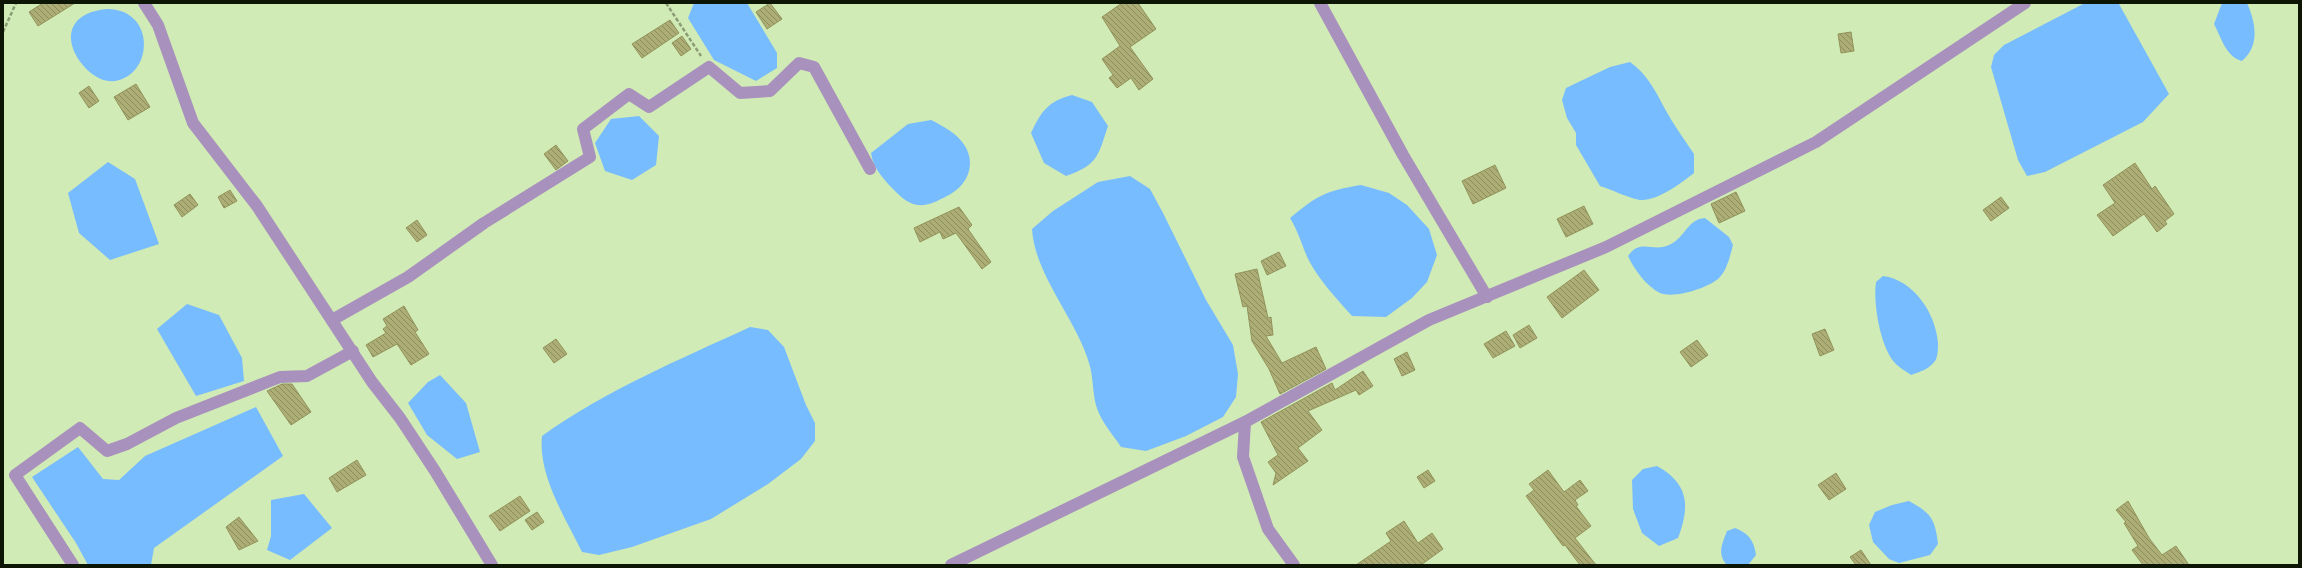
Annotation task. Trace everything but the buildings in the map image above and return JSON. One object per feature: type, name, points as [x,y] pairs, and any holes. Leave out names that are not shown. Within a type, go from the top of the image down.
[{"type":"street","points":[[144,3],[158,25],[193,123],[257,206],[372,382],[400,418],[435,471],[492,565]]},
{"type":"street","points":[[1320,3],[1403,155],[1487,297]]},
{"type":"street","points":[[951,565],[1245,422],[1429,320],[1606,247],[1816,142],[2026,3]]},
{"type":"street","points":[[332,320],[408,277],[484,223],[590,157],[583,129],[629,94],[649,107],[709,67],[740,93],[770,91],[799,63],[814,67],[870,169]]},
{"type":"street","points":[[74,565],[15,475],[80,428],[107,451],[127,444],[176,418],[280,377],[307,376],[353,351]]},
{"type":"street","points":[[1245,422],[1243,458],[1268,529],[1294,565]]},
{"type":"path","points":[[3,32],[16,3]]},
{"type":"path","points":[[666,3],[709,67]]},
{"type":"water","points":[[694,3],[747,3],[777,53],[777,68],[756,81],[714,60],[688,18]]},
{"type":"water","points":[[2085,3],[2119,4],[2169,94],[2143,122],[2045,172],[2027,176],[2018,160],[1991,67],[1994,55],[2004,45]]},
{"type":"water","points":[[2222,3],[2247,3],[2253,18],[2255,34],[2254,41],[2248,55],[2242,61],[2236,59],[2228,51],[2214,24]]},
{"type":"water","points":[[107,9],[123,12],[134,19],[141,30],[144,43],[143,56],[137,67],[128,76],[115,81],[103,80],[91,73],[81,62],[74,50],[71,36],[75,24],[86,14]]},
{"type":"water","points":[[1630,62],[1650,83],[1694,154],[1694,173],[1662,194],[1642,200],[1638,200],[1600,186],[1576,145],[1576,133],[1567,118],[1562,100],[1566,88],[1610,67]]},
{"type":"water","points":[[1072,95],[1092,102],[1108,126],[1099,152],[1091,163],[1085,168],[1066,176],[1044,163],[1031,133],[1038,119],[1046,108],[1064,97]]},
{"type":"water","points":[[639,116],[659,136],[656,165],[632,180],[605,171],[595,143],[611,119]]},
{"type":"water","points":[[931,120],[950,131],[962,142],[968,154],[970,168],[968,175],[960,187],[954,192],[933,203],[918,205],[906,201],[890,186],[876,167],[871,153],[908,124]]},
{"type":"water","points":[[108,162],[135,179],[159,244],[110,260],[79,233],[68,193]]},
{"type":"water","points":[[1130,176],[1150,189],[1206,300],[1233,345],[1238,374],[1236,397],[1223,417],[1186,436],[1146,451],[1121,447],[1100,416],[1096,406],[1091,369],[1083,346],[1040,263],[1032,229],[1053,211],[1098,182]]},
{"type":"water","points":[[1361,185],[1389,193],[1407,205],[1429,229],[1437,255],[1427,282],[1412,298],[1386,317],[1352,316],[1328,289],[1312,267],[1290,218],[1322,195],[1339,189]]},
{"type":"water","points":[[1705,218],[1729,237],[1733,245],[1724,272],[1713,282],[1690,292],[1673,295],[1660,293],[1655,290],[1641,277],[1628,256],[1633,250],[1643,246],[1665,247],[1676,241],[1694,222]]},
{"type":"water","points":[[1883,276],[1904,284],[1913,291],[1928,310],[1933,321],[1938,343],[1937,357],[1933,364],[1911,375],[1894,362],[1889,355],[1881,335],[1875,291],[1876,282]]},
{"type":"water","points":[[187,304],[219,315],[242,358],[244,381],[196,396],[157,329]]},
{"type":"water","points":[[750,327],[768,330],[784,347],[806,405],[815,423],[815,441],[801,459],[768,484],[711,519],[632,547],[599,555],[582,552],[548,481],[542,451],[542,436],[566,419],[617,390]]},
{"type":"water","points":[[440,375],[466,403],[480,452],[457,459],[427,435],[408,403],[428,382]]},
{"type":"water","points":[[256,407],[283,456],[154,548],[151,565],[88,565],[76,543],[32,477],[78,447],[103,479],[119,480],[145,456]]},
{"type":"water","points":[[1657,466],[1668,473],[1681,488],[1685,506],[1682,526],[1678,538],[1659,546],[1642,533],[1633,509],[1632,480],[1643,469]]},
{"type":"water","points":[[304,494],[332,528],[290,560],[267,550],[271,536],[271,500]]},
{"type":"water","points":[[1909,501],[1922,509],[1931,518],[1935,528],[1938,544],[1930,555],[1899,563],[1889,559],[1873,542],[1869,525],[1875,512],[1892,505]]},
{"type":"water","points":[[1735,528],[1747,535],[1754,545],[1756,555],[1748,565],[1727,565],[1722,557],[1721,549],[1727,531]]}]
